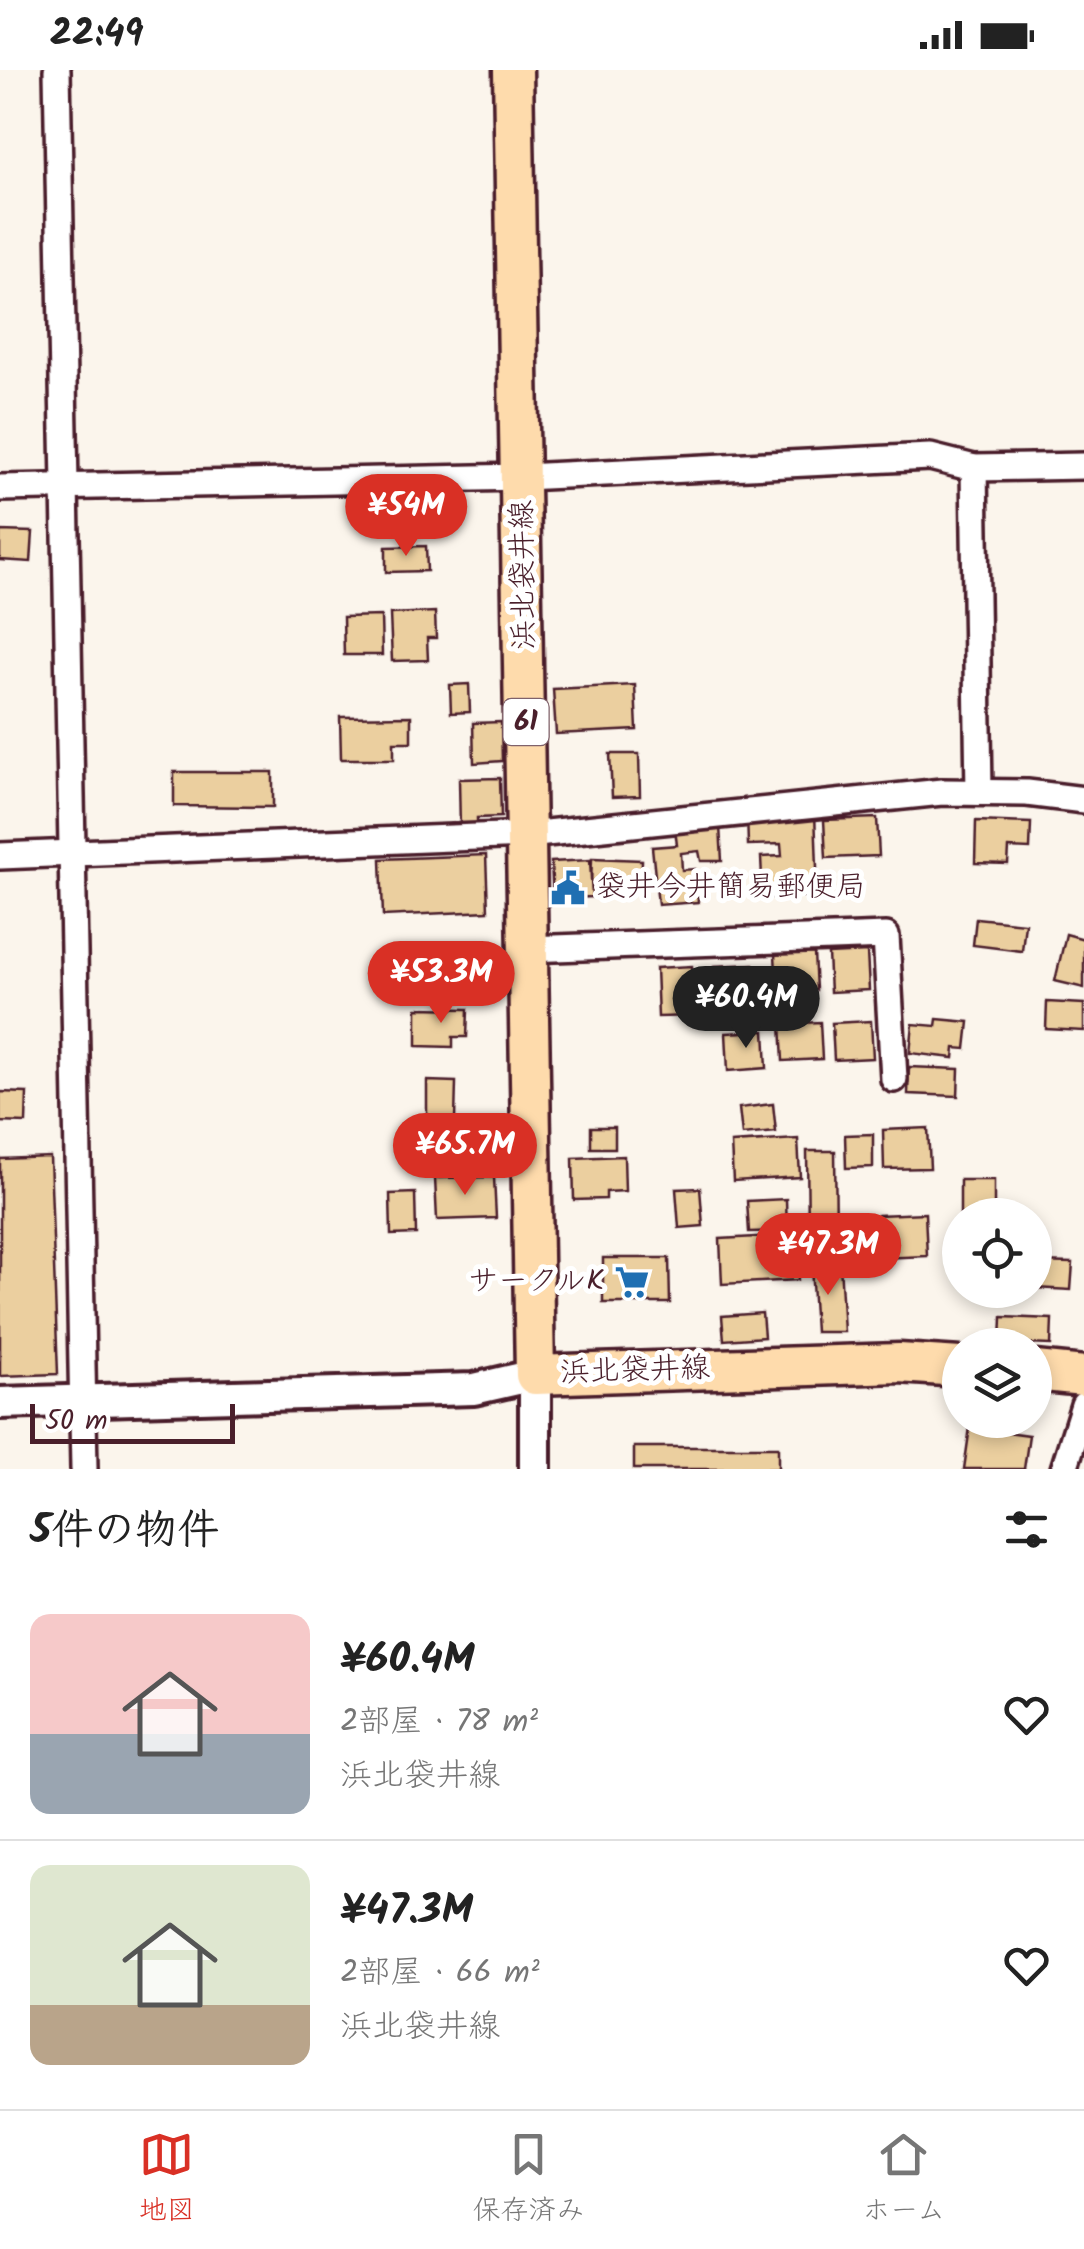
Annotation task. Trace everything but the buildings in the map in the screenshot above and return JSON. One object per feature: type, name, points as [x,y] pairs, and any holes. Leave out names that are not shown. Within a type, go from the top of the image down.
[{"type":"main road","name":"浜北袋井線","points":[[514,70],[535,1375],[899,1363],[942,1365]]},
{"type":"main road","points":[[1052,1373],[1084,1376]]},
{"type":"street","points":[[57,70],[86,1401],[84,1469]]},
{"type":"street","points":[[0,488],[522,477],[930,457],[974,468],[1084,466]]},
{"type":"street","points":[[974,468],[979,792]]},
{"type":"street","points":[[0,856],[527,835],[942,792],[1084,800]]},
{"type":"street","points":[[527,949],[886,936],[894,1080]]},
{"type":"street","points":[[0,1403],[474,1389],[535,1375],[535,1469]]},
{"type":"street","points":[[1064,1469],[1084,1405]]},
{"type":"place","name":"袋井今井簡易郵便局","points":[[568,888]]},
{"type":"place","name":"サークルK","points":[[632,1282]]}]
